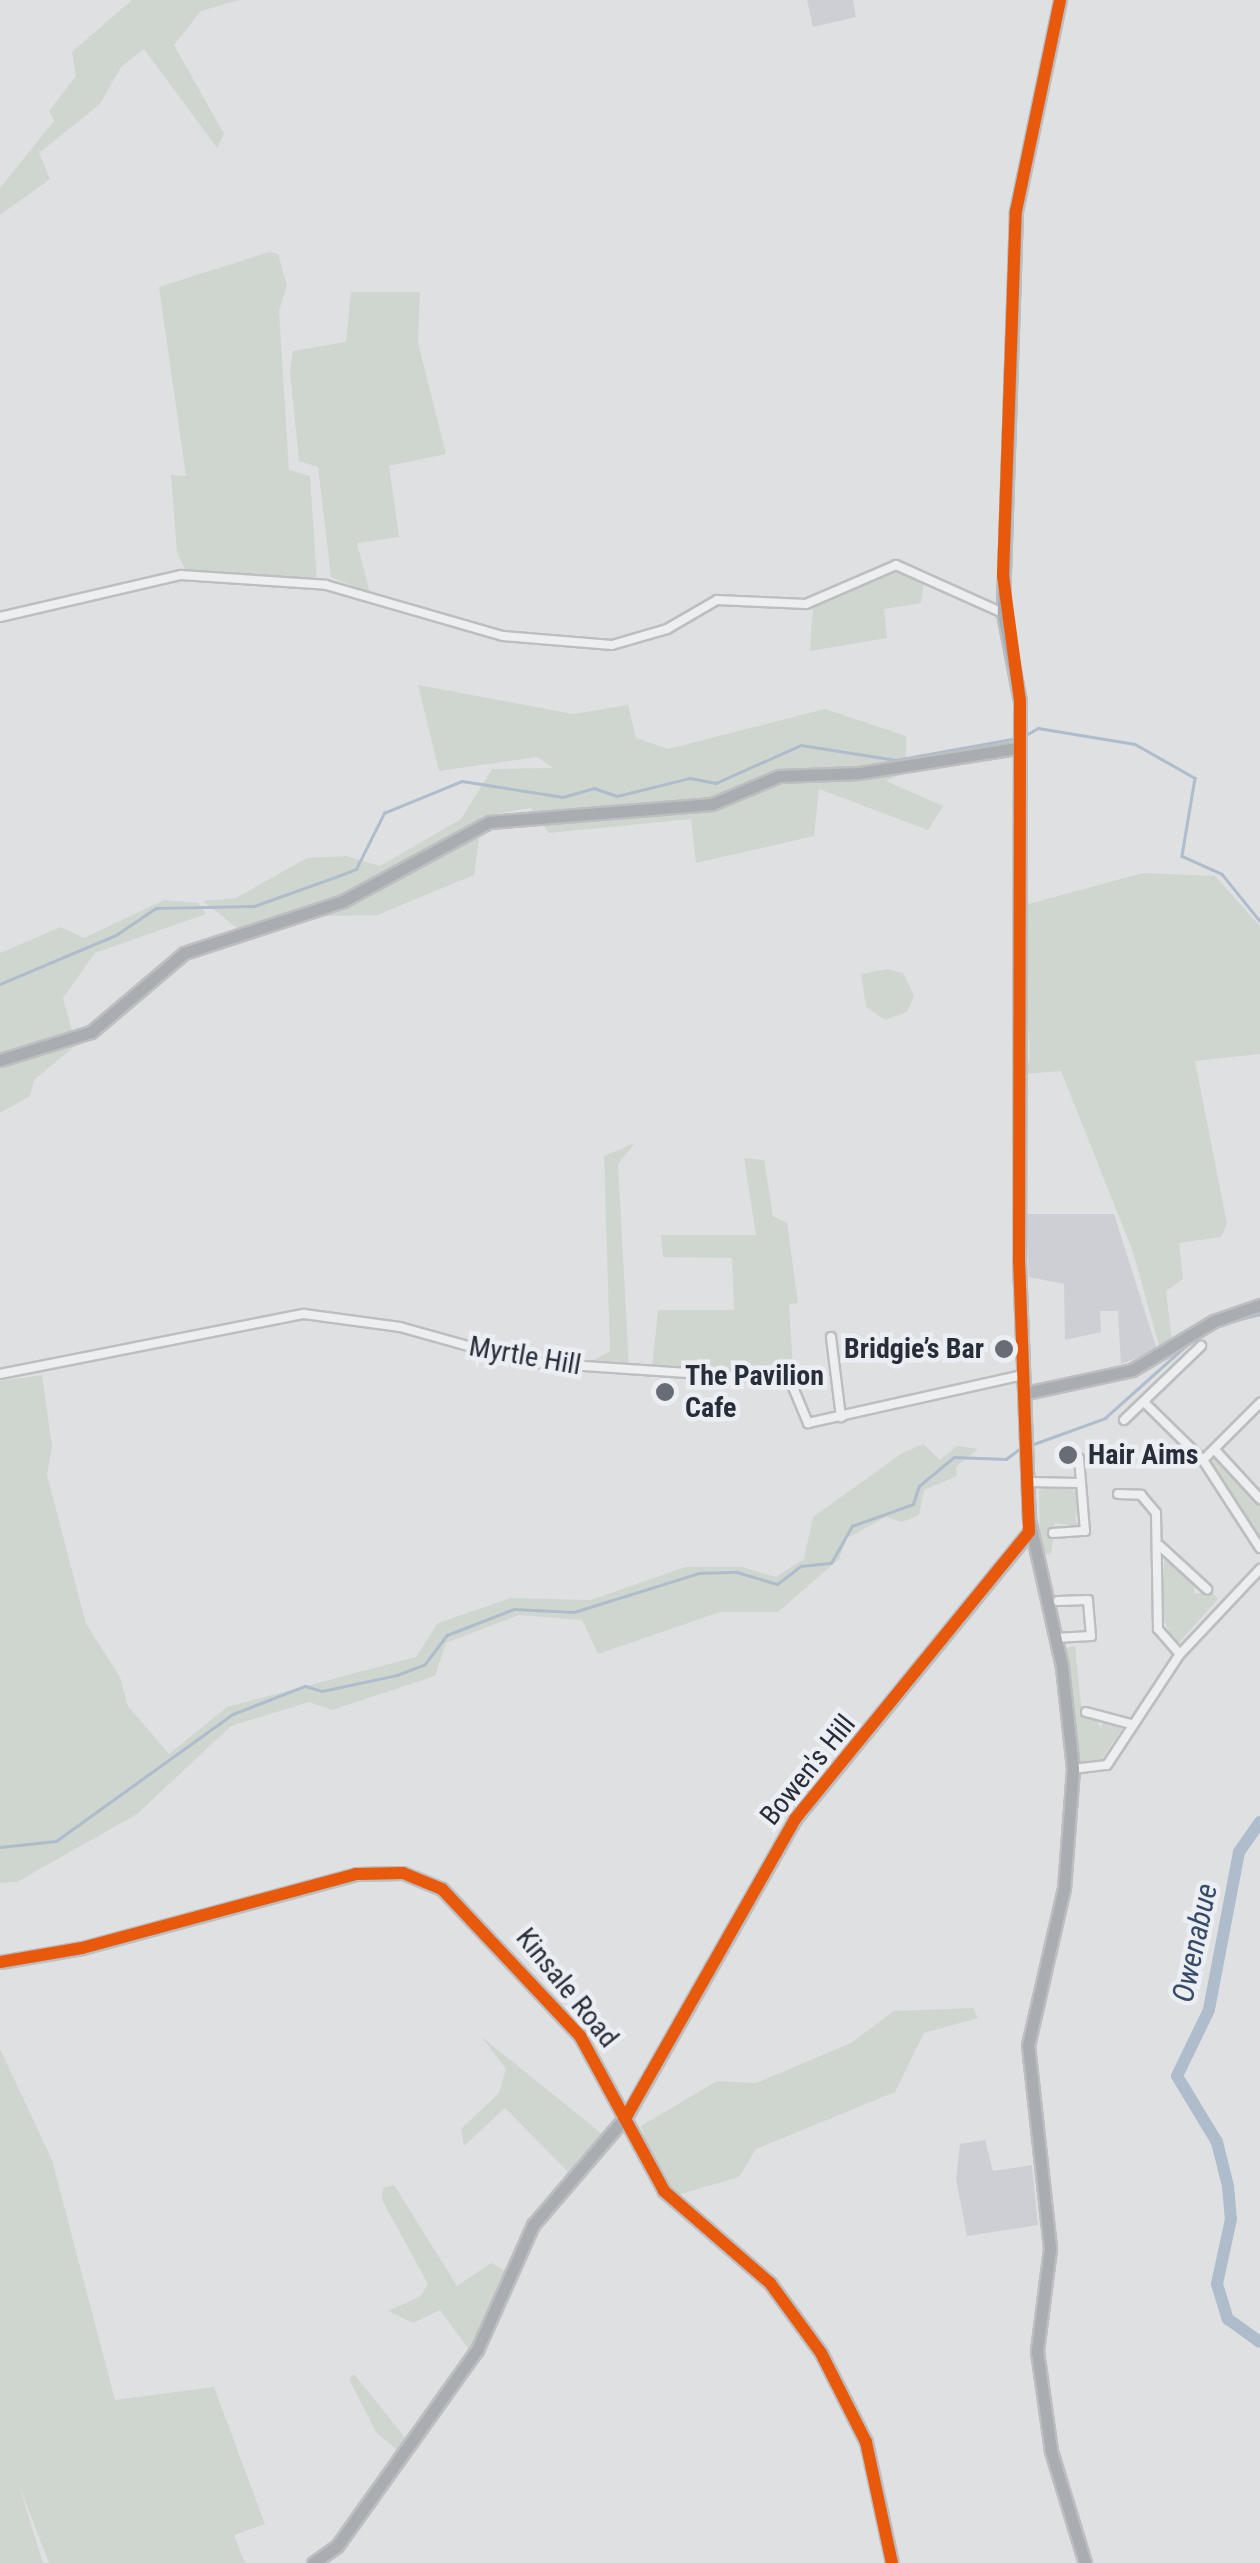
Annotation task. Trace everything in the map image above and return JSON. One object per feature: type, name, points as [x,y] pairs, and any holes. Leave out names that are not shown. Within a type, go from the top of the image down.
[{"type":"main road","points":[[1060,0],[1016,211],[1003,613],[1018,741],[1023,1375],[1031,1444],[1030,1532],[1055,1638],[1073,1768],[1064,1888],[1031,2013],[1028,2069],[1050,2249],[1040,2398],[1084,2563]]},
{"type":"main road","points":[[0,1060],[91,1032],[184,952],[343,901],[489,822],[712,804],[779,776],[859,773],[1018,741]]},
{"type":"main road","points":[[1026,1393],[1132,1370],[1214,1320],[1260,1304]]},
{"type":"main road","name":"Bowen's Hill","points":[[312,2563],[338,2546],[477,2350],[548,2203],[627,2114],[795,1819],[1030,1532]]},
{"type":"main road","name":"Kinsale Road","points":[[0,1962],[82,1948],[356,1874],[404,1873],[457,1899],[532,1978],[590,2050],[627,2114],[664,2191],[770,2283],[821,2353],[866,2442],[892,2563]]},
{"type":"street","points":[[0,617],[181,576],[326,585],[504,636],[612,644],[667,629],[717,600],[806,604],[896,565],[1003,613]]},
{"type":"street","name":"Myrtle Hill","points":[[0,1374],[304,1314],[400,1327],[525,1362],[790,1380],[804,1422],[1023,1375]]},
{"type":"street","points":[[831,1337],[841,1416]]},
{"type":"street","points":[[1124,1420],[1146,1404],[1195,1350]]},
{"type":"street","points":[[1146,1404],[1203,1460],[1260,1548]]},
{"type":"street","points":[[1203,1460],[1260,1405]]},
{"type":"street","points":[[1215,1450],[1260,1499]]},
{"type":"street","points":[[1053,1532],[1085,1531],[1077,1483],[1078,1458]]},
{"type":"street","points":[[1030,1482],[1077,1483]]},
{"type":"street","points":[[1123,1497],[1150,1502],[1160,1546],[1158,1629],[1180,1654]]},
{"type":"street","points":[[1160,1546],[1204,1586],[1193,1590]]},
{"type":"street","points":[[1073,1768],[1107,1764],[1180,1654],[1260,1568]]},
{"type":"street","points":[[1055,1638],[1090,1636],[1088,1600],[1062,1604]]},
{"type":"street","points":[[1086,1712],[1101,1711],[1131,1724]]},
{"type":"street","points":[[1100,1724],[1101,1711]]},
{"type":"shaded area","points":[[132,0],[239,0],[201,11],[174,45],[224,134],[217,148],[144,49],[121,67],[100,104],[39,153],[50,179],[0,215],[0,188],[54,121],[49,111],[76,76],[72,52]]},
{"type":"shaded area","points":[[807,0],[853,0],[856,17],[813,27]]},
{"type":"shaded area","points":[[269,252],[278,254],[287,285],[279,311],[289,470],[310,476],[317,581],[218,578],[185,569],[177,552],[171,475],[186,476],[159,287]]},
{"type":"shaded area","points":[[351,292],[420,292],[418,343],[446,454],[389,466],[399,537],[357,543],[370,593],[331,577],[318,467],[299,461],[290,372],[293,351],[346,342]]},
{"type":"shaded area","points":[[894,568],[924,582],[921,603],[884,609],[887,638],[810,651],[813,605]]},
{"type":"shaded area","points":[[418,685],[573,714],[628,705],[636,738],[668,749],[825,709],[906,736],[906,772],[886,781],[943,806],[928,830],[819,789],[814,836],[696,863],[691,819],[549,833],[531,808],[482,816],[474,875],[377,915],[321,916],[251,939],[203,901],[236,898],[307,858],[346,856],[380,866],[461,819],[492,769],[553,768],[537,757],[439,771]]},
{"type":"shaded area","points":[[1143,873],[1215,876],[1260,926],[1260,1054],[1195,1061],[1227,1224],[1221,1237],[1179,1243],[1183,1279],[1166,1291],[1172,1341],[1160,1349],[1133,1252],[1061,1071],[1024,1074],[1030,1059],[1021,906]]},
{"type":"shaded area","points":[[164,900],[198,903],[206,914],[95,953],[63,998],[76,1045],[34,1080],[30,1096],[0,1113],[0,953],[61,927],[84,938]]},
{"type":"shaded area","points":[[888,969],[904,974],[914,996],[907,1012],[885,1020],[866,1007],[861,974]]},
{"type":"shaded area","points":[[635,1143],[618,1164],[629,1367],[591,1362],[610,1351],[604,1156]]},
{"type":"shaded area","points":[[744,1158],[764,1160],[773,1216],[787,1223],[798,1303],[789,1304],[793,1369],[734,1376],[652,1369],[658,1310],[734,1310],[732,1258],[663,1257],[661,1235],[756,1235]]},
{"type":"shaded area","points":[[1025,1214],[1114,1214],[1157,1350],[1121,1364],[1118,1311],[1100,1311],[1101,1332],[1065,1340],[1064,1284],[1029,1277]]},
{"type":"shaded area","points":[[42,1375],[52,1446],[47,1475],[86,1624],[120,1677],[128,1706],[169,1754],[227,1707],[416,1657],[438,1623],[511,1598],[591,1600],[685,1567],[742,1567],[776,1577],[804,1559],[813,1517],[901,1454],[923,1444],[940,1460],[957,1446],[978,1449],[956,1467],[957,1476],[924,1490],[919,1515],[902,1522],[886,1517],[847,1538],[839,1559],[778,1612],[720,1612],[598,1654],[582,1620],[519,1615],[446,1643],[435,1676],[332,1710],[309,1702],[231,1726],[137,1814],[17,1882],[0,1883],[0,1381]]},
{"type":"shaded area","points":[[1214,1456],[1260,1505],[1260,1542],[1207,1462]]},
{"type":"shaded area","points":[[1068,1484],[1080,1497],[1075,1519],[1081,1527],[1055,1523],[1051,1554],[1040,1555],[1039,1490]]},
{"type":"shaded area","points":[[1165,1551],[1194,1581],[1194,1594],[1211,1591],[1218,1599],[1176,1646],[1160,1612]]},
{"type":"shaded area","points":[[1075,1646],[1082,1715],[1093,1715],[1101,1728],[1106,1714],[1123,1727],[1099,1763],[1078,1762],[1066,1648]]},
{"type":"shaded area","points":[[973,2008],[978,2018],[924,2033],[895,2092],[756,2149],[739,2177],[674,2196],[656,2172],[641,2126],[717,2081],[756,2083],[851,2043],[894,2011]]},
{"type":"shaded area","points":[[482,2037],[602,2134],[568,2172],[505,2108],[464,2146],[461,2129],[499,2093],[506,2069]]},
{"type":"shaded area","points":[[0,2049],[52,2160],[115,2400],[214,2387],[265,2524],[234,2535],[245,2563],[49,2563],[19,2485],[43,2563],[0,2563]]},
{"type":"shaded area","points":[[985,2140],[993,2171],[1032,2165],[1038,2225],[967,2236],[956,2179],[960,2144]]},
{"type":"shaded area","points":[[394,2185],[457,2286],[491,2263],[506,2271],[470,2351],[440,2310],[413,2323],[388,2311],[421,2296],[428,2284],[382,2200],[383,2188]]},
{"type":"shaded area","points":[[354,2374],[407,2440],[399,2452],[376,2432],[349,2379]]},
{"type":"waterway","points":[[1026,735],[1038,728],[1135,744],[1195,778],[1182,856],[1222,874],[1260,921]]},
{"type":"waterway","points":[[0,984],[116,935],[156,908],[254,906],[356,869],[384,813],[462,781],[563,797],[594,788],[617,796],[690,778],[716,783],[801,745],[896,760],[1013,739]]},
{"type":"waterway","points":[[1228,1322],[1260,1314]]},
{"type":"waterway","points":[[1031,1445],[1105,1418],[1190,1342]]},
{"type":"waterway","points":[[0,1847],[56,1841],[233,1714],[305,1686],[322,1691],[397,1675],[425,1664],[447,1635],[514,1609],[574,1612],[699,1573],[737,1572],[777,1584],[801,1566],[831,1563],[852,1526],[913,1504],[919,1486],[954,1457],[1006,1459],[1023,1446]]},
{"type":"waterway","name":"Owenabue","points":[[1260,1822],[1239,1852],[1209,2010],[1177,2076],[1217,2142],[1228,2186],[1231,2219],[1217,2284],[1228,2319],[1260,2342]]},
{"type":"cycle path","points":[[627,2115],[795,1819],[1029,1532],[1019,1262],[1020,701],[1003,575],[1016,211],[1060,0]]},
{"type":"cycle path","points":[[0,1962],[82,1948],[356,1874],[403,1873],[442,1889],[580,2036],[664,2191],[770,2283],[821,2353],[866,2442],[892,2563]]},
{"type":"place","name":"Bridgie’s Bar","points":[[1004,1349]]},
{"type":"place","name":"The Pavilion Cafe","points":[[665,1392]]},
{"type":"place","name":"Hair Aims","points":[[1068,1455]]}]
